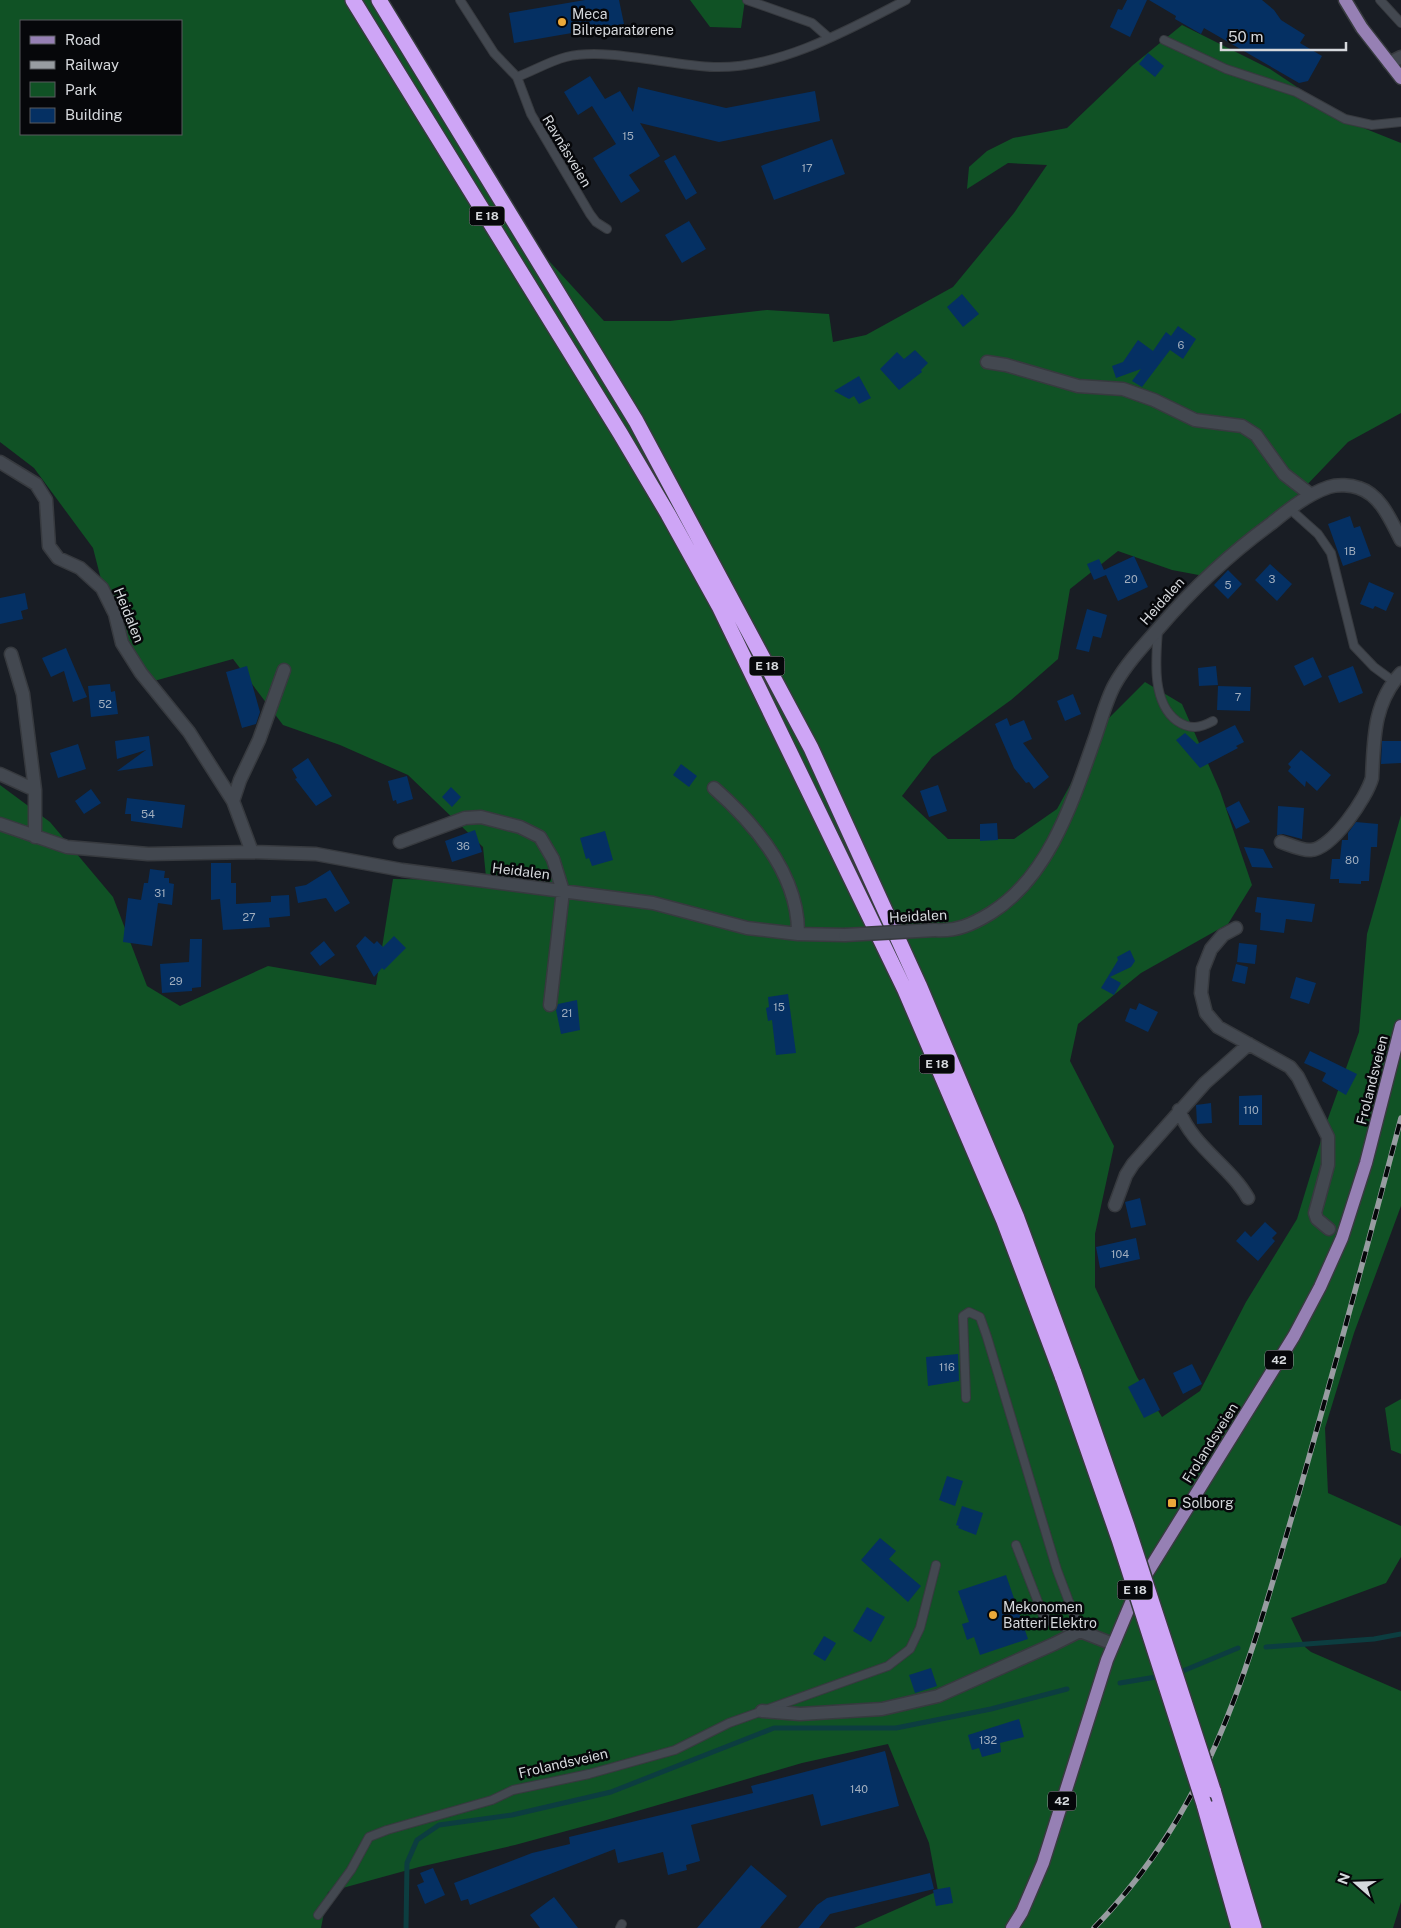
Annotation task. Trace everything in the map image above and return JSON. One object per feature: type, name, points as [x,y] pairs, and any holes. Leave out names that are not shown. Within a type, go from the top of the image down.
[{"type":"highway","name":"E 18","points":[[353,0],[625,441],[719,606],[905,990],[1068,1375],[1127,1526],[1213,1790],[1254,1928]]},
{"type":"highway","name":"E 18","points":[[379,0],[636,421],[810,748],[919,985],[1010,1200],[1068,1375],[1204,1804],[1239,1928]]},
{"type":"main road","points":[[1345,0],[1362,28],[1401,78]]},
{"type":"main road","name":"Frolandsveien","points":[[1012,1928],[1022,1912],[1043,1863],[1113,1644],[1136,1591],[1294,1336],[1320,1287],[1342,1238],[1366,1163],[1401,1026]]},
{"type":"street","points":[[1389,64],[1401,57]]},
{"type":"street","points":[[987,362],[1006,365],[1078,386],[1123,389],[1154,400],[1195,420],[1242,426],[1256,435],[1284,474],[1311,496]]},
{"type":"street","name":"Heidalen","points":[[0,462],[36,484],[46,500],[48,546],[58,558],[80,568],[102,588],[114,614],[122,643],[141,674],[189,732],[233,801],[252,852]]},
{"type":"street","name":"Heidalen","points":[[0,824],[67,847],[148,854],[252,852],[316,854],[402,870],[654,903],[746,928],[798,934],[845,935],[935,930],[948,931],[972,924],[1006,903],[1022,887],[1058,833],[1080,783],[1113,686],[1130,660],[1183,598],[1214,569],[1290,509],[1330,486],[1345,485],[1360,488],[1372,495],[1382,505],[1401,540]]},
{"type":"street","points":[[11,654],[23,694],[35,790],[35,837]]},
{"type":"street","points":[[233,801],[240,780],[259,740],[284,670]]},
{"type":"street","points":[[1281,842],[1311,851],[1322,847],[1335,835],[1358,806],[1370,788],[1377,716],[1397,677]]},
{"type":"street","points":[[0,774],[35,790]]},
{"type":"street","points":[[714,788],[736,807],[760,836],[787,877],[794,900],[798,934]]},
{"type":"street","points":[[400,842],[465,818],[481,817],[535,833],[546,844],[563,891],[550,1005]]},
{"type":"street","points":[[1236,928],[1223,935],[1211,949],[1203,969],[1201,993],[1206,1013],[1211,1021],[1290,1067],[1298,1077],[1328,1137],[1328,1165],[1315,1213],[1317,1219],[1329,1229]]},
{"type":"street","points":[[1115,1205],[1126,1175],[1133,1164],[1179,1110],[1249,1044]]},
{"type":"street","points":[[1179,1110],[1188,1128],[1242,1186],[1248,1198]]},
{"type":"street","points":[[762,1711],[800,1714],[882,1708],[938,1696],[1054,1644],[1080,1630],[1113,1644]]},
{"type":"lane","name":"Ravnåsveien","points":[[460,0],[494,53],[517,77],[531,114],[590,214],[596,222],[608,229]]},
{"type":"lane","points":[[747,0],[812,23],[828,37]]},
{"type":"lane","points":[[517,77],[567,57],[606,56],[714,67],[756,63],[796,52],[906,0]]},
{"type":"lane","points":[[1380,0],[1401,23]]},
{"type":"lane","points":[[1164,40],[1226,69],[1296,92],[1345,119],[1372,124],[1401,122]]},
{"type":"lane","points":[[1290,509],[1318,534],[1331,553],[1354,646],[1374,667],[1397,677]]},
{"type":"lane","points":[[1159,628],[1156,660],[1160,694],[1164,706],[1172,716],[1188,727],[1201,727],[1213,721]]},
{"type":"lane","points":[[966,1398],[963,1316],[969,1312],[980,1317],[987,1337],[1057,1570],[1080,1630]]},
{"type":"lane","points":[[1016,1545],[1043,1615],[1049,1623],[1080,1630]]},
{"type":"lane","name":"Frolandsveien","points":[[318,1915],[351,1870],[368,1837],[492,1800],[504,1793],[589,1774],[675,1750],[729,1723],[888,1666],[910,1649],[920,1628],[936,1564]]},
{"type":"green space","points":[[0,0],[373,0],[539,250],[604,321],[670,321],[767,310],[829,314],[833,342],[866,335],[953,287],[1014,213],[1047,165],[1008,163],[967,189],[969,167],[987,151],[1013,138],[1067,128],[1133,65],[1182,25],[1270,69],[1351,123],[1401,143],[1401,413],[1348,442],[1280,513],[1204,576],[1172,570],[1118,551],[1070,589],[1058,659],[1011,700],[932,757],[902,796],[948,839],[1014,839],[1057,809],[1104,723],[1145,682],[1182,704],[1220,791],[1252,885],[1228,924],[1141,973],[1078,1024],[1070,1061],[1114,1146],[1095,1234],[1095,1287],[1137,1377],[1162,1417],[1200,1391],[1246,1302],[1297,1219],[1326,1124],[1359,1032],[1367,934],[1401,815],[1401,1206],[1354,1333],[1325,1428],[1328,1493],[1401,1526],[1401,1557],[1386,1583],[1291,1618],[1305,1647],[1311,1652],[1401,1691],[1401,1902],[1393,1928],[854,1928],[938,1891],[929,1843],[888,1744],[802,1763],[515,1845],[419,1867],[328,1892],[321,1928],[0,1928],[0,785],[50,822],[113,897],[147,986],[180,1006],[268,966],[376,985],[393,879],[477,880],[486,877],[483,847],[408,775],[340,745],[283,725],[233,659],[154,681],[117,642],[93,548],[34,468],[0,442]]},
{"type":"green space","points":[[690,0],[745,0],[741,28],[710,27]]},
{"type":"green space","points":[[1401,1399],[1401,1454],[1391,1450],[1385,1408]]},
{"type":"building","points":[[585,0],[619,0],[624,24],[514,43],[509,13]]},
{"type":"building","points":[[1127,0],[1147,0],[1130,37],[1110,27],[1118,9],[1122,10]]},
{"type":"building","points":[[1149,0],[1262,0],[1274,10],[1281,20],[1305,35],[1300,43],[1322,56],[1308,81],[1299,83],[1204,28],[1201,34],[1175,19],[1176,16]]},
{"type":"building","points":[[1148,53],[1164,66],[1155,77],[1139,64]]},
{"type":"building","points":[[590,76],[605,99],[620,91],[633,112],[638,87],[726,108],[815,91],[820,121],[719,142],[640,123],[660,156],[629,175],[640,191],[621,203],[593,158],[616,144],[592,106],[578,115],[564,92]]},
{"type":"building","points":[[832,139],[845,174],[774,200],[761,166]]},
{"type":"building","points":[[675,155],[697,193],[686,200],[664,161]]},
{"type":"building","points":[[689,221],[706,249],[682,263],[665,235]]},
{"type":"building","points":[[962,294],[979,314],[963,327],[947,307]]},
{"type":"building","points":[[1178,326],[1196,339],[1183,359],[1170,350],[1142,387],[1132,381],[1141,369],[1116,378],[1112,366],[1123,362],[1138,340],[1153,351],[1166,332],[1171,336]]},
{"type":"building","points":[[915,350],[928,363],[921,370],[922,372],[899,390],[880,369],[897,352],[904,359]]},
{"type":"building","points":[[859,376],[871,398],[859,404],[854,396],[849,399],[834,391]]},
{"type":"building","points":[[1350,516],[1354,528],[1360,526],[1371,556],[1343,566],[1328,524]]},
{"type":"building","points":[[1134,556],[1148,587],[1118,601],[1106,575],[1094,580],[1087,564],[1099,559],[1104,570]]},
{"type":"building","points":[[1270,564],[1292,584],[1277,601],[1255,580]]},
{"type":"building","points":[[1228,570],[1242,584],[1228,599],[1214,585]]},
{"type":"building","points":[[1369,582],[1394,593],[1386,611],[1375,606],[1373,609],[1360,604]]},
{"type":"building","points":[[25,593],[28,609],[21,611],[23,619],[0,624],[0,598]]},
{"type":"building","points":[[1087,609],[1107,615],[1101,638],[1093,636],[1089,652],[1076,649]]},
{"type":"building","points":[[66,648],[87,697],[73,702],[64,671],[51,677],[42,658]]},
{"type":"building","points":[[1313,657],[1322,677],[1304,686],[1294,666]]},
{"type":"building","points":[[247,666],[260,712],[256,724],[242,728],[226,672]]},
{"type":"building","points":[[1216,666],[1218,685],[1199,686],[1198,668]]},
{"type":"building","points":[[1353,666],[1363,693],[1339,703],[1328,676]]},
{"type":"building","points":[[110,684],[111,692],[115,691],[118,714],[91,717],[88,686]]},
{"type":"building","points":[[1218,686],[1251,687],[1250,711],[1217,710]]},
{"type":"building","points":[[1073,694],[1081,714],[1065,721],[1057,701]]},
{"type":"building","points":[[1007,718],[1010,726],[1024,720],[1032,739],[1023,743],[1049,777],[1034,789],[1029,782],[1026,783],[1014,768],[995,724]]},
{"type":"building","points":[[1235,725],[1244,742],[1236,746],[1238,748],[1200,768],[1176,740],[1185,733],[1197,744]]},
{"type":"building","points":[[149,736],[153,766],[117,771],[146,750],[117,759],[115,741]]},
{"type":"building","points":[[1382,741],[1401,741],[1401,763],[1381,764]]},
{"type":"building","points":[[78,744],[86,769],[58,778],[50,753]]},
{"type":"building","points":[[1301,750],[1331,775],[1317,791],[1306,781],[1305,787],[1288,771],[1291,767],[1288,764]]},
{"type":"building","points":[[308,758],[332,796],[316,806],[295,779],[297,778],[292,769]]},
{"type":"building","points":[[681,764],[697,776],[689,787],[673,775]]},
{"type":"building","points":[[407,776],[413,799],[397,804],[396,800],[393,801],[388,781]]},
{"type":"building","points":[[938,785],[947,811],[929,817],[920,791]]},
{"type":"building","points":[[451,787],[461,797],[452,807],[442,797]]},
{"type":"building","points":[[91,789],[101,803],[84,814],[75,801]]},
{"type":"building","points":[[127,798],[185,805],[182,828],[131,821],[131,814],[125,814]]},
{"type":"building","points":[[1239,801],[1250,822],[1236,829],[1226,808]]},
{"type":"building","points":[[1278,806],[1304,808],[1302,839],[1283,834],[1277,835]]},
{"type":"building","points":[[1356,822],[1378,824],[1377,847],[1371,847],[1369,881],[1361,881],[1361,884],[1339,883],[1339,879],[1330,879],[1332,859],[1340,859],[1342,840],[1348,840],[1348,833]]},
{"type":"building","points":[[997,823],[998,840],[980,841],[980,824]]},
{"type":"building","points":[[475,830],[482,852],[452,862],[445,841]]},
{"type":"building","points":[[605,831],[613,860],[592,866],[589,858],[586,859],[580,838]]},
{"type":"building","points":[[1244,847],[1263,849],[1273,868],[1252,867]]},
{"type":"building","points":[[211,863],[231,863],[231,883],[236,883],[236,904],[271,902],[271,896],[289,895],[290,916],[269,918],[270,927],[223,930],[220,899],[211,900]]},
{"type":"building","points":[[150,869],[165,871],[164,878],[169,878],[169,883],[174,884],[172,905],[158,903],[152,946],[123,942],[128,898],[141,900],[144,883],[148,883]]},
{"type":"building","points":[[330,870],[350,903],[335,912],[326,898],[298,903],[295,887],[306,885]]},
{"type":"building","points":[[1257,897],[1315,904],[1312,922],[1286,919],[1284,933],[1260,930],[1261,913],[1255,912]]},
{"type":"building","points":[[365,936],[374,944],[377,941],[383,947],[394,936],[406,948],[384,970],[382,968],[374,977],[356,946]]},
{"type":"building","points":[[190,939],[202,939],[201,987],[192,988],[192,991],[162,993],[160,964],[189,962]]},
{"type":"building","points":[[324,941],[335,955],[320,966],[310,953]]},
{"type":"building","points":[[1239,943],[1257,945],[1255,964],[1237,962]]},
{"type":"building","points":[[1130,950],[1135,961],[1131,967],[1110,977],[1121,983],[1114,995],[1101,988],[1118,960],[1117,957]]},
{"type":"building","points":[[1236,964],[1248,967],[1245,984],[1232,981]]},
{"type":"building","points":[[1296,977],[1316,983],[1309,1004],[1290,998]]},
{"type":"building","points":[[788,994],[796,1053],[776,1055],[772,1020],[768,1021],[766,1008],[769,1007],[768,997]]},
{"type":"building","points":[[577,1000],[580,1030],[561,1034],[556,1010],[558,1004]]},
{"type":"building","points":[[1139,1003],[1158,1012],[1148,1032],[1125,1021],[1130,1008],[1136,1010]]},
{"type":"building","points":[[1310,1051],[1357,1074],[1346,1095],[1322,1081],[1326,1073],[1304,1063]]},
{"type":"building","points":[[1262,1095],[1262,1125],[1239,1125],[1239,1096]]},
{"type":"building","points":[[1211,1103],[1212,1123],[1197,1124],[1196,1105]]},
{"type":"building","points":[[1140,1198],[1146,1225],[1131,1228],[1125,1202]]},
{"type":"building","points":[[1265,1222],[1277,1233],[1272,1238],[1275,1241],[1258,1261],[1236,1241],[1245,1231],[1251,1237]]},
{"type":"building","points":[[1136,1238],[1140,1259],[1100,1268],[1096,1247]]},
{"type":"building","points":[[958,1354],[959,1381],[928,1386],[926,1357]]},
{"type":"building","points":[[1192,1364],[1202,1384],[1183,1394],[1173,1373]]},
{"type":"building","points":[[1144,1378],[1160,1410],[1144,1418],[1128,1387]]},
{"type":"building","points":[[947,1476],[963,1481],[955,1506],[939,1500]]},
{"type":"building","points":[[962,1506],[983,1513],[976,1535],[958,1528],[959,1526],[956,1525]]},
{"type":"building","points":[[880,1538],[896,1551],[889,1559],[921,1586],[908,1602],[861,1560]]},
{"type":"building","points":[[1006,1575],[1028,1639],[980,1655],[974,1637],[967,1640],[962,1624],[969,1622],[958,1591]]},
{"type":"building","points":[[867,1607],[885,1617],[871,1642],[853,1631]]},
{"type":"building","points":[[824,1636],[836,1643],[825,1661],[813,1654]]},
{"type":"building","points":[[931,1668],[937,1686],[915,1693],[909,1675]]},
{"type":"building","points":[[1019,1719],[1024,1737],[1000,1743],[1001,1752],[982,1757],[979,1748],[972,1750],[968,1735]]},
{"type":"building","points":[[885,1751],[899,1806],[821,1826],[813,1794],[691,1825],[700,1861],[686,1865],[687,1870],[668,1875],[663,1852],[618,1863],[615,1849],[470,1905],[468,1899],[461,1901],[454,1883],[532,1853],[570,1844],[569,1837],[753,1793],[751,1786]]},
{"type":"building","points":[[751,1865],[787,1896],[760,1928],[697,1928]]},
{"type":"building","points":[[433,1868],[445,1895],[425,1904],[417,1885],[424,1882],[420,1873]]},
{"type":"building","points":[[930,1873],[934,1889],[830,1914],[819,1928],[798,1928],[817,1905],[827,1898]]},
{"type":"building","points":[[950,1887],[953,1903],[936,1906],[933,1890]]},
{"type":"building","points":[[554,1897],[578,1928],[540,1928],[530,1915]]},
{"type":"waterway","points":[[1266,1647],[1374,1639],[1401,1634]]},
{"type":"waterway","points":[[1178,1673],[1238,1648]]},
{"type":"waterway","points":[[1120,1683],[1162,1676]]},
{"type":"waterway","points":[[406,1928],[407,1863],[417,1840],[439,1825],[512,1815],[611,1792],[774,1728],[896,1728],[991,1709],[1067,1689]]},
{"type":"railway","points":[[1094,1928],[1136,1880],[1171,1831],[1200,1779],[1224,1726],[1245,1671],[1298,1496],[1401,1118]]},
{"type":"place","name":"Meca Bilreparatørene","points":[[562,22]]},
{"type":"place","name":"Solborg","points":[[1172,1503]]},
{"type":"place","name":"Mekonomen Batteri Elektro","points":[[993,1615]]}]
